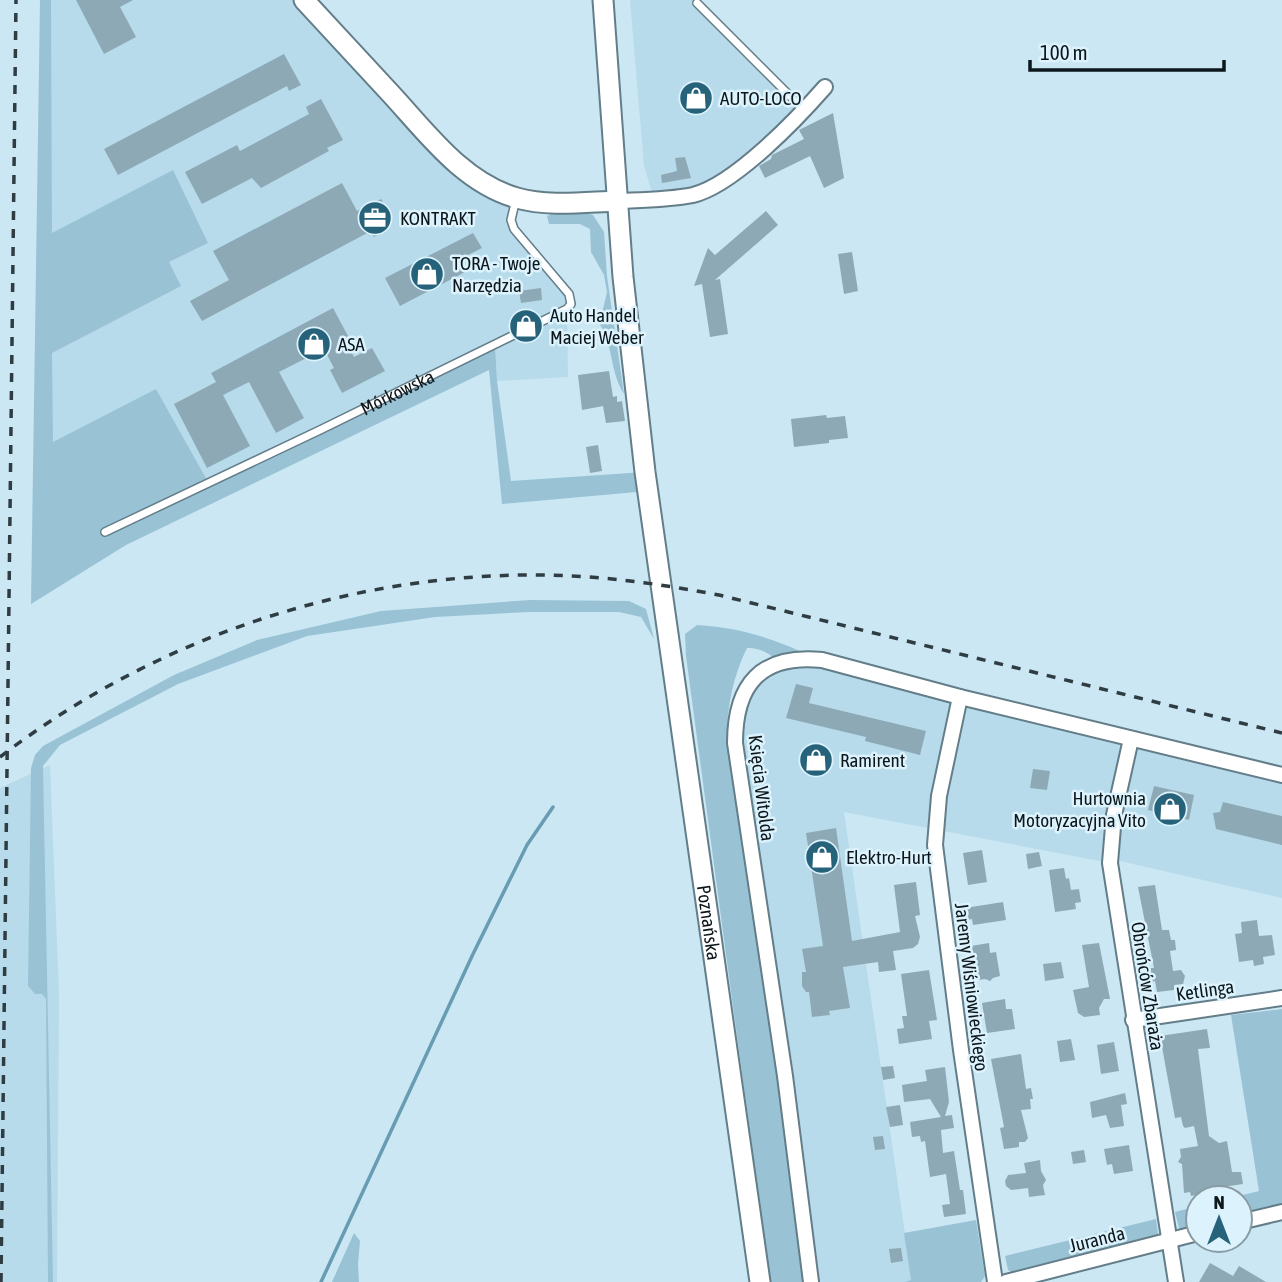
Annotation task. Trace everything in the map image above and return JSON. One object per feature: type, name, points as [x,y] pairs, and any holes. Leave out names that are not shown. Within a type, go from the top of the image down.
[{"type":"main road","points":[[304,0],[461,167],[482,182],[517,198],[562,203],[618,201]]},
{"type":"main road","name":"Poznańska","points":[[603,0],[632,355],[657,564],[760,1282]]},
{"type":"street","points":[[618,201],[695,194],[716,185],[763,148],[825,87]]},
{"type":"street","name":"Księcia Witolda","points":[[811,1282],[783,1062],[735,743],[735,719],[741,696],[756,677],[775,664],[798,658],[822,660],[960,697],[1282,775]]},
{"type":"street","name":"Jaremy Wiśniowieckiego","points":[[960,697],[939,796],[935,845],[961,1050],[995,1282]]},
{"type":"street","name":"Obrońców Zbaraża","points":[[1131,739],[1114,815],[1110,863],[1176,1282]]},
{"type":"street","name":"Ketlinga","points":[[1133,1020],[1282,998]]},
{"type":"street","points":[[1254,1219],[1282,1212]]},
{"type":"street","name":"Juranda","points":[[1006,1282],[1184,1236]]},
{"type":"lane","points":[[697,3],[804,110]]},
{"type":"lane","name":"Mórkowska","points":[[105,532],[566,309],[571,304],[569,294],[514,229],[511,219],[517,198]]},
{"type":"shaded area","points":[[40,0],[51,0],[52,233],[173,170],[208,243],[169,262],[181,286],[52,353],[53,442],[156,389],[208,482],[495,344],[497,381],[511,481],[645,472],[648,491],[502,504],[489,370],[126,545],[31,604]]},
{"type":"shaded area","points":[[51,0],[304,0],[437,144],[517,198],[512,212],[514,229],[569,294],[568,377],[497,381],[495,345],[208,482],[52,443]]},
{"type":"shaded area","points":[[630,0],[697,0],[804,110],[716,185],[654,199],[644,166]]},
{"type":"shaded area","points":[[555,212],[584,212],[593,215],[604,232],[607,276],[624,394],[616,376],[606,337],[596,319],[603,309],[607,292],[604,275],[591,252],[590,229],[580,224],[549,224],[547,216]]},
{"type":"shaded area","points":[[530,600],[629,601],[646,609],[654,639],[641,617],[619,612],[528,612],[435,617],[307,636],[178,684],[60,745],[43,766],[53,1282],[48,1282],[46,999],[42,994],[35,994],[28,986],[31,768],[35,755],[43,746],[174,675],[257,640],[381,611]]},
{"type":"shaded area","points":[[697,625],[747,632],[822,660],[779,663],[764,652],[747,648],[734,682],[727,730],[806,1282],[770,1282],[686,656],[685,634]]},
{"type":"shaded area","points":[[798,658],[1282,775],[1282,898],[1111,859],[1110,863],[844,812],[912,1282],[811,1282],[735,743],[756,677]]},
{"type":"shaded area","points":[[50,765],[59,994],[57,1282],[0,1282],[0,788]]},
{"type":"shaded area","points":[[1282,1009],[1282,1212],[1254,1219],[1254,1192],[1259,1191],[1231,1015]]},
{"type":"shaded area","points":[[1184,1210],[1184,1231],[1179,1228],[1175,1212]]},
{"type":"shaded area","points":[[1156,1219],[1158,1234],[1152,1245],[1022,1278],[1008,1270],[1005,1256]]},
{"type":"shaded area","points":[[976,1220],[985,1276],[981,1282],[905,1282],[911,1280],[904,1233]]},
{"type":"shaded area","points":[[354,1233],[360,1241],[359,1282],[332,1282]]},
{"type":"building","points":[[76,0],[133,0],[120,7],[136,37],[104,54]]},
{"type":"building","points":[[284,54],[301,85],[289,91],[287,86],[118,175],[104,149]]},
{"type":"building","points":[[321,99],[343,140],[327,148],[329,151],[261,188],[252,178],[202,204],[185,172],[237,145],[240,151],[309,114],[306,107]]},
{"type":"building","points":[[833,113],[844,178],[824,188],[810,156],[765,178],[759,166],[771,159],[772,155],[804,139],[799,130]]},
{"type":"building","points":[[685,157],[691,178],[662,183],[661,175],[677,171],[675,158]]},
{"type":"building","points":[[342,183],[357,211],[381,199],[392,218],[388,229],[374,237],[371,231],[202,321],[190,301],[229,280],[213,251]]},
{"type":"building","points":[[766,211],[778,225],[715,280],[720,279],[728,334],[710,337],[702,284],[694,286],[708,248],[715,255]]},
{"type":"building","name":"TORA - Twoje Narzędzia","points":[[473,233],[482,248],[458,260],[465,272],[400,306],[385,278]]},
{"type":"building","points":[[852,252],[858,291],[844,294],[838,254]]},
{"type":"building","points":[[541,288],[542,300],[521,303],[519,291]]},
{"type":"building","points":[[333,308],[348,336],[343,338],[354,357],[372,348],[385,371],[342,393],[330,370],[334,368],[324,349],[279,372],[304,418],[276,433],[249,382],[223,395],[250,446],[207,468],[174,404],[216,382],[211,373]]},
{"type":"building","points":[[609,371],[613,397],[617,396],[617,402],[622,401],[625,421],[606,423],[603,406],[582,410],[578,375]]},
{"type":"building","points":[[826,415],[827,418],[845,416],[848,438],[794,447],[791,419]]},
{"type":"building","points":[[598,445],[602,471],[590,473],[586,447]]},
{"type":"building","points":[[796,684],[813,688],[809,703],[926,731],[920,755],[865,741],[866,737],[786,718]]},
{"type":"building","points":[[1033,769],[1050,771],[1047,790],[1030,788]]},
{"type":"building","points":[[1154,786],[1194,795],[1189,820],[1148,810]]},
{"type":"building","points":[[1223,802],[1282,816],[1282,845],[1216,829],[1213,813],[1220,812]]},
{"type":"building","points":[[836,828],[852,941],[900,932],[894,885],[916,882],[920,915],[915,916],[920,937],[913,948],[893,951],[896,970],[879,972],[878,962],[843,967],[850,1008],[829,1011],[830,1015],[812,1017],[809,992],[802,986],[802,972],[806,972],[802,949],[823,946],[806,833]]},
{"type":"building","points":[[982,850],[987,882],[968,885],[963,853]]},
{"type":"building","points":[[1039,852],[1042,866],[1028,869],[1026,854]]},
{"type":"building","points":[[1064,868],[1071,890],[1079,889],[1081,902],[1075,903],[1076,909],[1055,912],[1049,870]]},
{"type":"building","points":[[1155,885],[1162,930],[1169,930],[1171,940],[1175,940],[1176,950],[1170,951],[1173,971],[1181,970],[1185,976],[1183,984],[1174,985],[1174,990],[1157,992],[1155,981],[1152,982],[1150,968],[1154,968],[1138,887]]},
{"type":"building","points":[[1003,902],[1006,920],[973,925],[972,919],[967,920],[965,908]]},
{"type":"building","points":[[1257,920],[1259,936],[1272,935],[1275,955],[1263,957],[1264,964],[1254,966],[1253,960],[1239,962],[1235,934],[1242,933],[1241,922]]},
{"type":"building","points":[[989,943],[990,953],[996,952],[1000,976],[990,981],[979,980],[971,946]]},
{"type":"building","points":[[1099,943],[1110,999],[1104,999],[1099,1008],[1100,1015],[1084,1017],[1078,1013],[1073,990],[1089,987],[1082,945]]},
{"type":"building","points":[[1061,962],[1064,978],[1045,981],[1043,964]]},
{"type":"building","points":[[929,970],[937,1020],[929,1021],[932,1039],[899,1044],[897,1029],[904,1028],[902,1016],[907,1016],[901,974]]},
{"type":"building","points":[[1005,999],[1006,1009],[1012,1009],[1015,1029],[987,1033],[982,1003]]},
{"type":"building","points":[[1207,1029],[1210,1048],[1198,1049],[1209,1136],[1219,1143],[1227,1141],[1232,1172],[1241,1172],[1243,1184],[1184,1184],[1184,1193],[1182,1164],[1178,1162],[1181,1157],[1180,1149],[1198,1146],[1194,1126],[1185,1128],[1181,1117],[1175,1118],[1160,1036]]},
{"type":"building","points":[[1071,1039],[1075,1060],[1060,1062],[1057,1041]]},
{"type":"building","points":[[1114,1042],[1119,1071],[1101,1074],[1097,1045]]},
{"type":"building","points":[[1021,1054],[1026,1089],[1031,1088],[1033,1099],[1030,1099],[1031,1109],[1021,1110],[1028,1138],[1025,1142],[1019,1142],[1019,1147],[1004,1149],[1000,1128],[1004,1127],[991,1059]]},
{"type":"building","points":[[893,1066],[895,1078],[883,1080],[881,1067]]},
{"type":"building","points":[[945,1067],[949,1102],[945,1116],[952,1115],[954,1128],[941,1130],[943,1153],[954,1151],[966,1214],[944,1217],[942,1205],[950,1204],[946,1174],[930,1177],[925,1141],[921,1142],[920,1136],[912,1137],[910,1122],[941,1117],[930,1099],[904,1102],[902,1085],[927,1081],[925,1070]]},
{"type":"building","points":[[1125,1093],[1127,1104],[1121,1105],[1124,1126],[1110,1128],[1106,1115],[1092,1118],[1090,1102]]},
{"type":"building","points":[[900,1105],[903,1125],[890,1127],[886,1107]]},
{"type":"building","points":[[883,1136],[885,1149],[875,1150],[873,1137]]},
{"type":"building","points":[[1129,1145],[1133,1171],[1114,1174],[1112,1164],[1107,1165],[1104,1149]]},
{"type":"building","points":[[1084,1150],[1086,1162],[1073,1164],[1071,1152]]},
{"type":"building","points":[[1040,1160],[1041,1171],[1046,1180],[1043,1185],[1045,1195],[1029,1197],[1028,1188],[1011,1190],[1006,1186],[1008,1175],[1026,1173],[1024,1163]]},
{"type":"building","points":[[901,1248],[903,1261],[891,1263],[889,1249]]},
{"type":"building","points":[[1210,1263],[1233,1276],[1239,1266],[1266,1282],[1199,1282]]},
{"type":"waterway","points":[[321,1282],[473,954],[527,845],[553,807]]},
{"type":"railway","points":[[1,1282],[16,0]]},
{"type":"railway","points":[[0,757],[58,716],[119,680],[182,649],[248,624],[315,603],[384,588],[454,579],[525,575],[623,580],[719,595],[1282,733]]},
{"type":"place","name":"AUTO-LOCO","points":[[696,98]]},
{"type":"place","name":"KONTRAKT","points":[[375,218]]},
{"type":"place","name":"TORA - Twoje Narzędzia","points":[[427,274]]},
{"type":"place","name":"Auto Handel Maciej Weber","points":[[526,326]]},
{"type":"place","name":"ASA","points":[[314,344]]},
{"type":"place","name":"Ramirent","points":[[816,760]]},
{"type":"place","name":"Hurtownia Motoryzacyjna Vito","points":[[1170,809]]},
{"type":"place","name":"Elektro-Hurt","points":[[822,857]]}]
